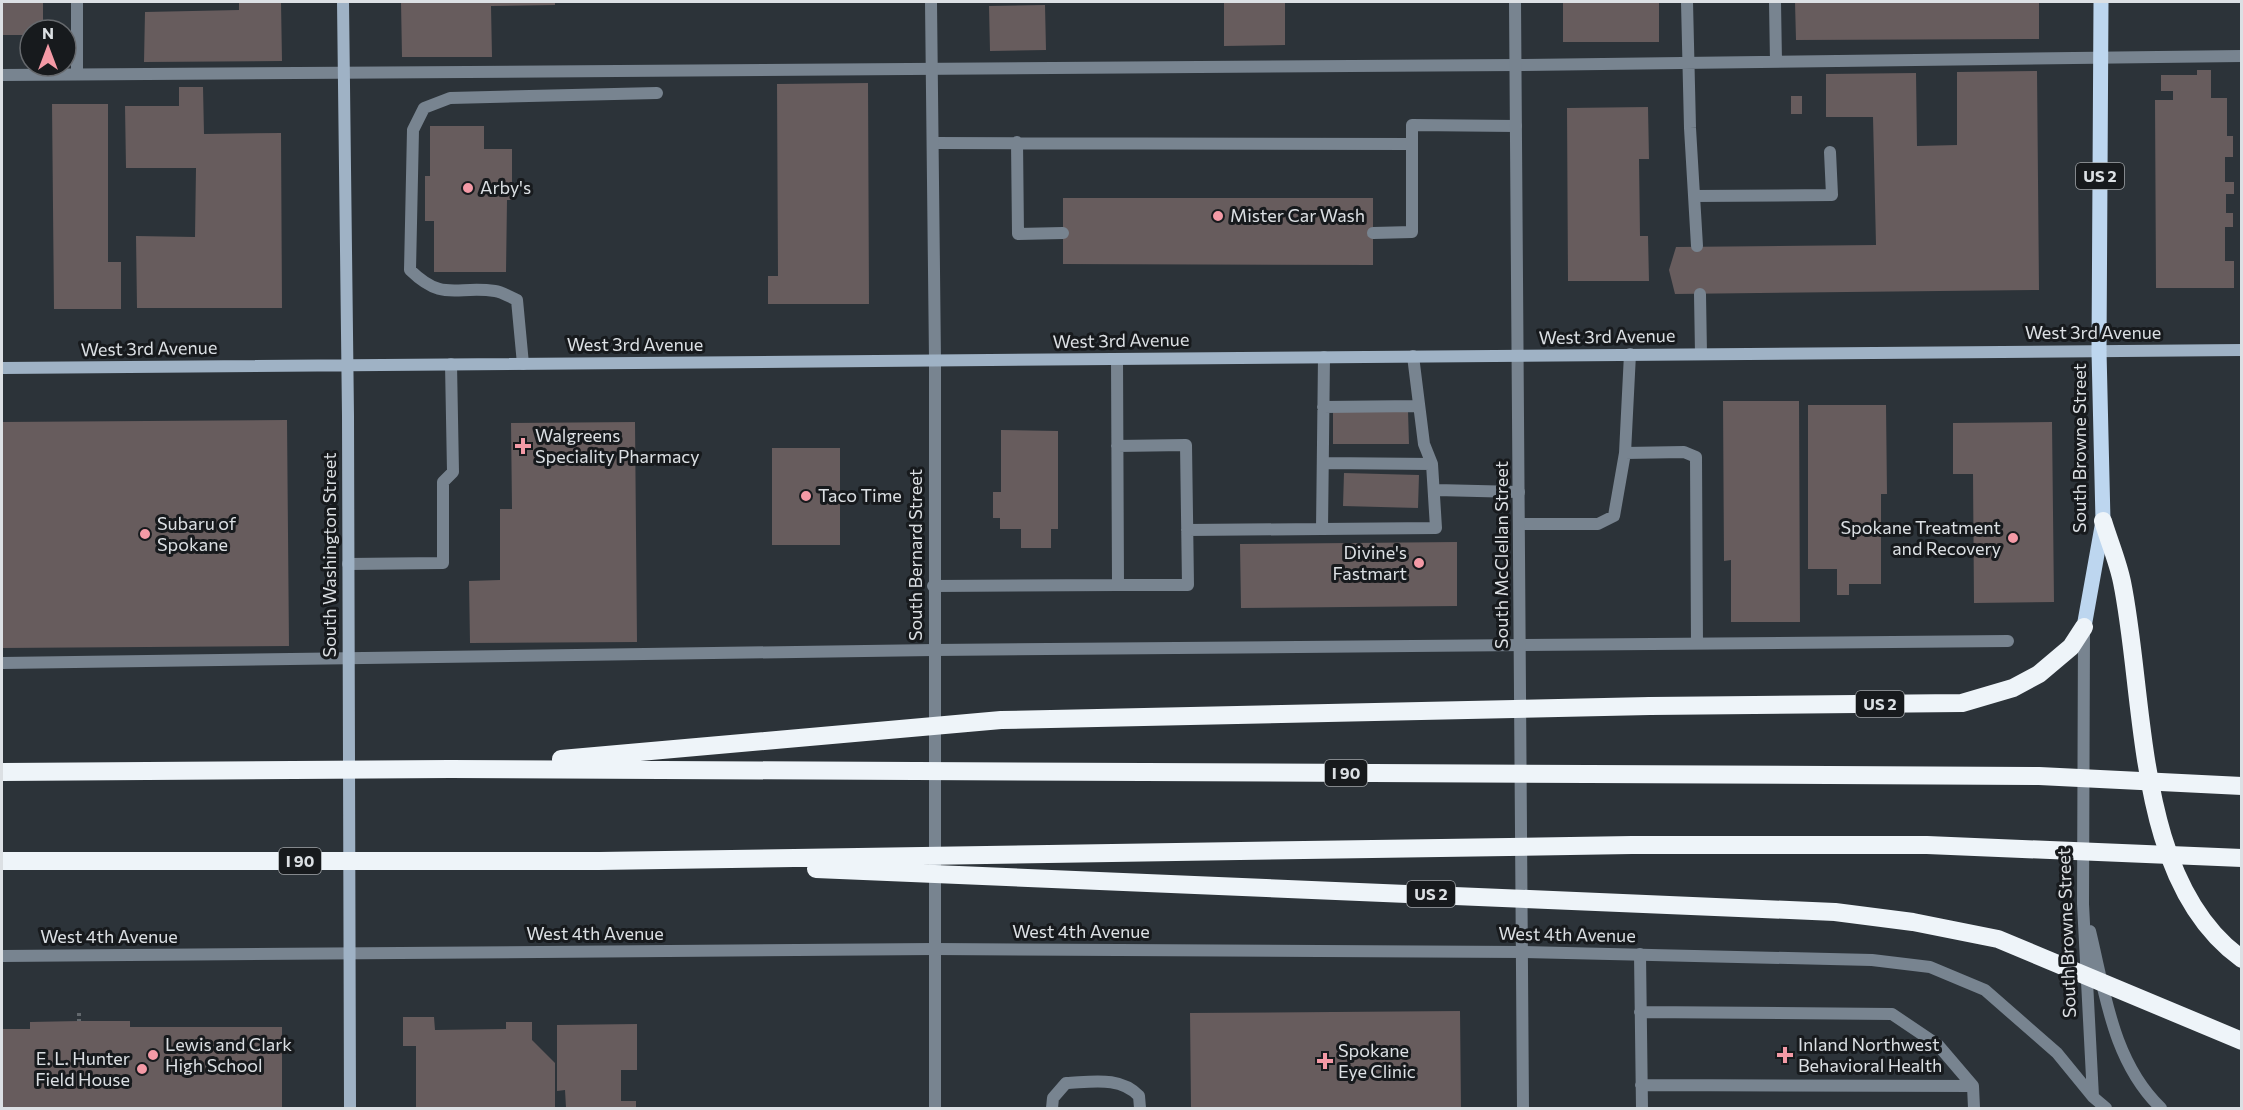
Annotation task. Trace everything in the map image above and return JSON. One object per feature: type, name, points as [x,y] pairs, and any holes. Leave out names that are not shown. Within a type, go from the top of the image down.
[{"type":"highway","points":[[2103,521],[2122,580],[2152,793],[2172,864],[2182,887],[2203,920],[2213,933],[2241,959]]},
{"type":"highway","name":"US 2","points":[[450,769],[1001,720],[1650,706],[1962,704],[2013,688],[2039,674],[2071,648],[2085,627]]},
{"type":"highway","name":"I 90","points":[[2,772],[450,769],[2027,776],[2241,786]]},
{"type":"highway","name":"I 90","points":[[2,861],[599,861],[1632,845],[1927,845],[2241,858]]},
{"type":"highway","name":"US 2","points":[[599,861],[1239,885],[1835,912],[1913,922],[1998,939],[2241,1041]]},
{"type":"main road","name":"South Washington Street","points":[[343,2],[350,1108]]},
{"type":"main road","name":"South Browne Street","points":[[2085,627],[2103,521],[2099,351],[2102,2]]},
{"type":"main road","name":"West 3rd Avenue","points":[[2,368],[2241,350]]},
{"type":"street","points":[[77,2],[77,18]]},
{"type":"street","name":"South Bernard Street","points":[[931,2],[935,360],[933,586],[935,1108]]},
{"type":"street","name":"South McClellan Street","points":[[1515,2],[1523,1108]]},
{"type":"street","points":[[1687,2],[1697,246]]},
{"type":"street","points":[[1775,2],[1776,62]]},
{"type":"street","points":[[78,74],[1516,65],[2241,56]]},
{"type":"street","points":[[2,75],[18,75]]},
{"type":"street","points":[[523,364],[517,300],[495,291],[450,292],[426,285],[410,270],[413,130],[424,108],[450,98],[657,93]]},
{"type":"street","points":[[1373,233],[1412,232],[1412,125],[1516,126]]},
{"type":"street","points":[[1017,142],[1018,234],[1063,233]]},
{"type":"street","points":[[933,143],[1412,144]]},
{"type":"street","points":[[1694,196],[1832,195],[1830,152]]},
{"type":"street","points":[[1700,294],[1701,354]]},
{"type":"street","points":[[1520,524],[1598,524],[1614,516],[1625,453],[1630,354]]},
{"type":"street","points":[[1187,530],[1436,528],[1436,490],[1432,464],[1424,444],[1413,356]]},
{"type":"street","points":[[1322,529],[1324,357]]},
{"type":"street","points":[[1117,359],[1118,585]]},
{"type":"street","points":[[348,564],[443,563],[443,482],[453,471],[451,364]]},
{"type":"street","points":[[1323,407],[1419,406]]},
{"type":"street","points":[[933,586],[1188,585],[1186,445],[1117,446]]},
{"type":"street","points":[[1625,453],[1684,452],[1696,457],[1697,644]]},
{"type":"street","points":[[1323,463],[1432,464]]},
{"type":"street","points":[[1436,490],[1519,492]]},
{"type":"street","name":"South Browne Street","points":[[2085,627],[2083,904],[2093,1103]]},
{"type":"street","points":[[2,663],[934,650],[2008,641]]},
{"type":"street","points":[[2083,904],[2116,1042],[2147,1095],[2161,1108]]},
{"type":"street","name":"West 4th Avenue","points":[[2,956],[934,949],[1523,952],[1872,960],[1930,968],[1985,990],[2057,1053],[2093,1103],[2106,1108]]},
{"type":"street","points":[[1640,954],[1642,1108]]},
{"type":"street","points":[[1640,1012],[1892,1014],[1938,1045],[1973,1086],[1974,1108]]},
{"type":"street","points":[[1052,1108],[1053,1098],[1066,1083],[1103,1081],[1129,1086],[1139,1096],[1140,1108]]},
{"type":"street","points":[[1641,1085],[1973,1086]]},
{"type":"path","points":[[79,1013],[79,1021]]},
{"type":"building","points":[[2,2],[43,2],[43,18],[18,18],[18,35],[2,35]]},
{"type":"building","points":[[239,2],[281,2],[282,61],[144,62],[145,12],[239,10]]},
{"type":"building","points":[[401,2],[555,2],[555,5],[491,6],[492,57],[402,57]]},
{"type":"building","points":[[1224,2],[1285,2],[1285,45],[1224,46]]},
{"type":"building","points":[[1563,2],[1659,2],[1659,42],[1563,42]]},
{"type":"building","points":[[1795,2],[2039,2],[2039,39],[1796,40]]},
{"type":"building","points":[[1045,5],[1046,50],[990,51],[989,6]]},
{"type":"building","points":[[2197,70],[2211,70],[2211,98],[2227,98],[2227,136],[2233,136],[2233,157],[2225,157],[2225,182],[2234,182],[2234,194],[2226,194],[2226,213],[2233,213],[2233,227],[2225,227],[2225,261],[2234,261],[2234,288],[2156,288],[2155,100],[2173,100],[2173,91],[2161,91],[2161,75],[2197,75]]},
{"type":"building","points":[[2037,71],[2039,290],[1675,294],[1669,270],[1676,247],[1876,245],[1873,117],[1826,117],[1826,74],[1916,73],[1917,146],[1957,145],[1957,72]]},
{"type":"building","points":[[868,83],[869,304],[768,304],[768,276],[778,276],[777,84]]},
{"type":"building","points":[[179,87],[203,87],[204,134],[281,133],[282,308],[137,308],[136,236],[195,237],[196,168],[126,168],[125,106],[179,106]]},
{"type":"building","points":[[1791,96],[1802,96],[1802,114],[1791,114]]},
{"type":"building","points":[[52,104],[108,104],[108,262],[121,262],[121,309],[54,309]]},
{"type":"building","points":[[1648,107],[1649,159],[1639,159],[1640,236],[1648,236],[1649,281],[1568,281],[1567,108]]},
{"type":"building","name":"Arby's","points":[[430,126],[484,126],[484,149],[512,149],[512,200],[507,200],[506,272],[434,272],[434,221],[425,221],[425,176],[430,176]]},
{"type":"building","name":"Mister Car Wash","points":[[1063,198],[1373,198],[1373,265],[1063,264]]},
{"type":"building","points":[[1723,401],[1799,401],[1800,622],[1731,622],[1731,560],[1724,561]]},
{"type":"building","points":[[1808,405],[1886,405],[1887,494],[1881,494],[1881,584],[1849,584],[1849,595],[1837,595],[1837,569],[1808,569]]},
{"type":"building","points":[[1408,411],[1409,444],[1333,444],[1333,412]]},
{"type":"building","name":"Subaru of Spokane","points":[[287,420],[289,646],[2,648],[2,422]]},
{"type":"building","points":[[635,422],[637,642],[470,643],[469,581],[500,580],[500,509],[512,509],[511,423]]},
{"type":"building","name":"Spokane Treatment and Recovery","points":[[2052,422],[2054,602],[1974,603],[1973,474],[1953,474],[1953,423]]},
{"type":"building","points":[[1001,430],[1058,431],[1058,529],[1051,529],[1051,548],[1021,548],[1021,529],[1000,529],[1000,518],[993,518],[993,492],[1001,492]]},
{"type":"building","name":"Taco Time","points":[[772,448],[840,448],[840,545],[772,545]]},
{"type":"building","points":[[1344,473],[1419,475],[1418,508],[1343,506]]},
{"type":"building","points":[[1457,542],[1457,606],[1241,608],[1240,544]]},
{"type":"building","name":"Spokane Eye Clinic","points":[[1460,1011],[1461,1108],[1191,1108],[1190,1013]]},
{"type":"building","points":[[403,1017],[434,1017],[435,1030],[506,1029],[506,1022],[532,1022],[532,1040],[555,1063],[555,1108],[416,1108],[416,1046],[403,1046]]},
{"type":"building","name":"Lewis and Clark High School","points":[[130,1021],[130,1027],[282,1027],[282,1108],[2,1108],[2,1029],[30,1029],[30,1022]]},
{"type":"building","points":[[637,1024],[637,1070],[621,1070],[621,1101],[636,1101],[636,1108],[566,1108],[565,1090],[557,1091],[557,1025]]},
{"type":"place","name":"Arby's","points":[[468,188]]},
{"type":"place","name":"Mister Car Wash","points":[[1218,216]]},
{"type":"place","name":"Walgreens Speciality Pharmacy","points":[[523,446]]},
{"type":"place","name":"Taco Time","points":[[806,496]]},
{"type":"place","name":"Subaru of Spokane","points":[[145,534]]},
{"type":"place","name":"Spokane Treatment and Recovery","points":[[2013,538]]},
{"type":"place","name":"Divine's Fastmart","points":[[1419,563]]},
{"type":"place","name":"Lewis and Clark High School","points":[[153,1055]]},
{"type":"place","name":"Inland Northwest Behavioral Health","points":[[1785,1055]]},
{"type":"place","name":"Spokane Eye Clinic","points":[[1325,1061]]},
{"type":"place","name":"E. L. Hunter Field House","points":[[142,1069]]}]
